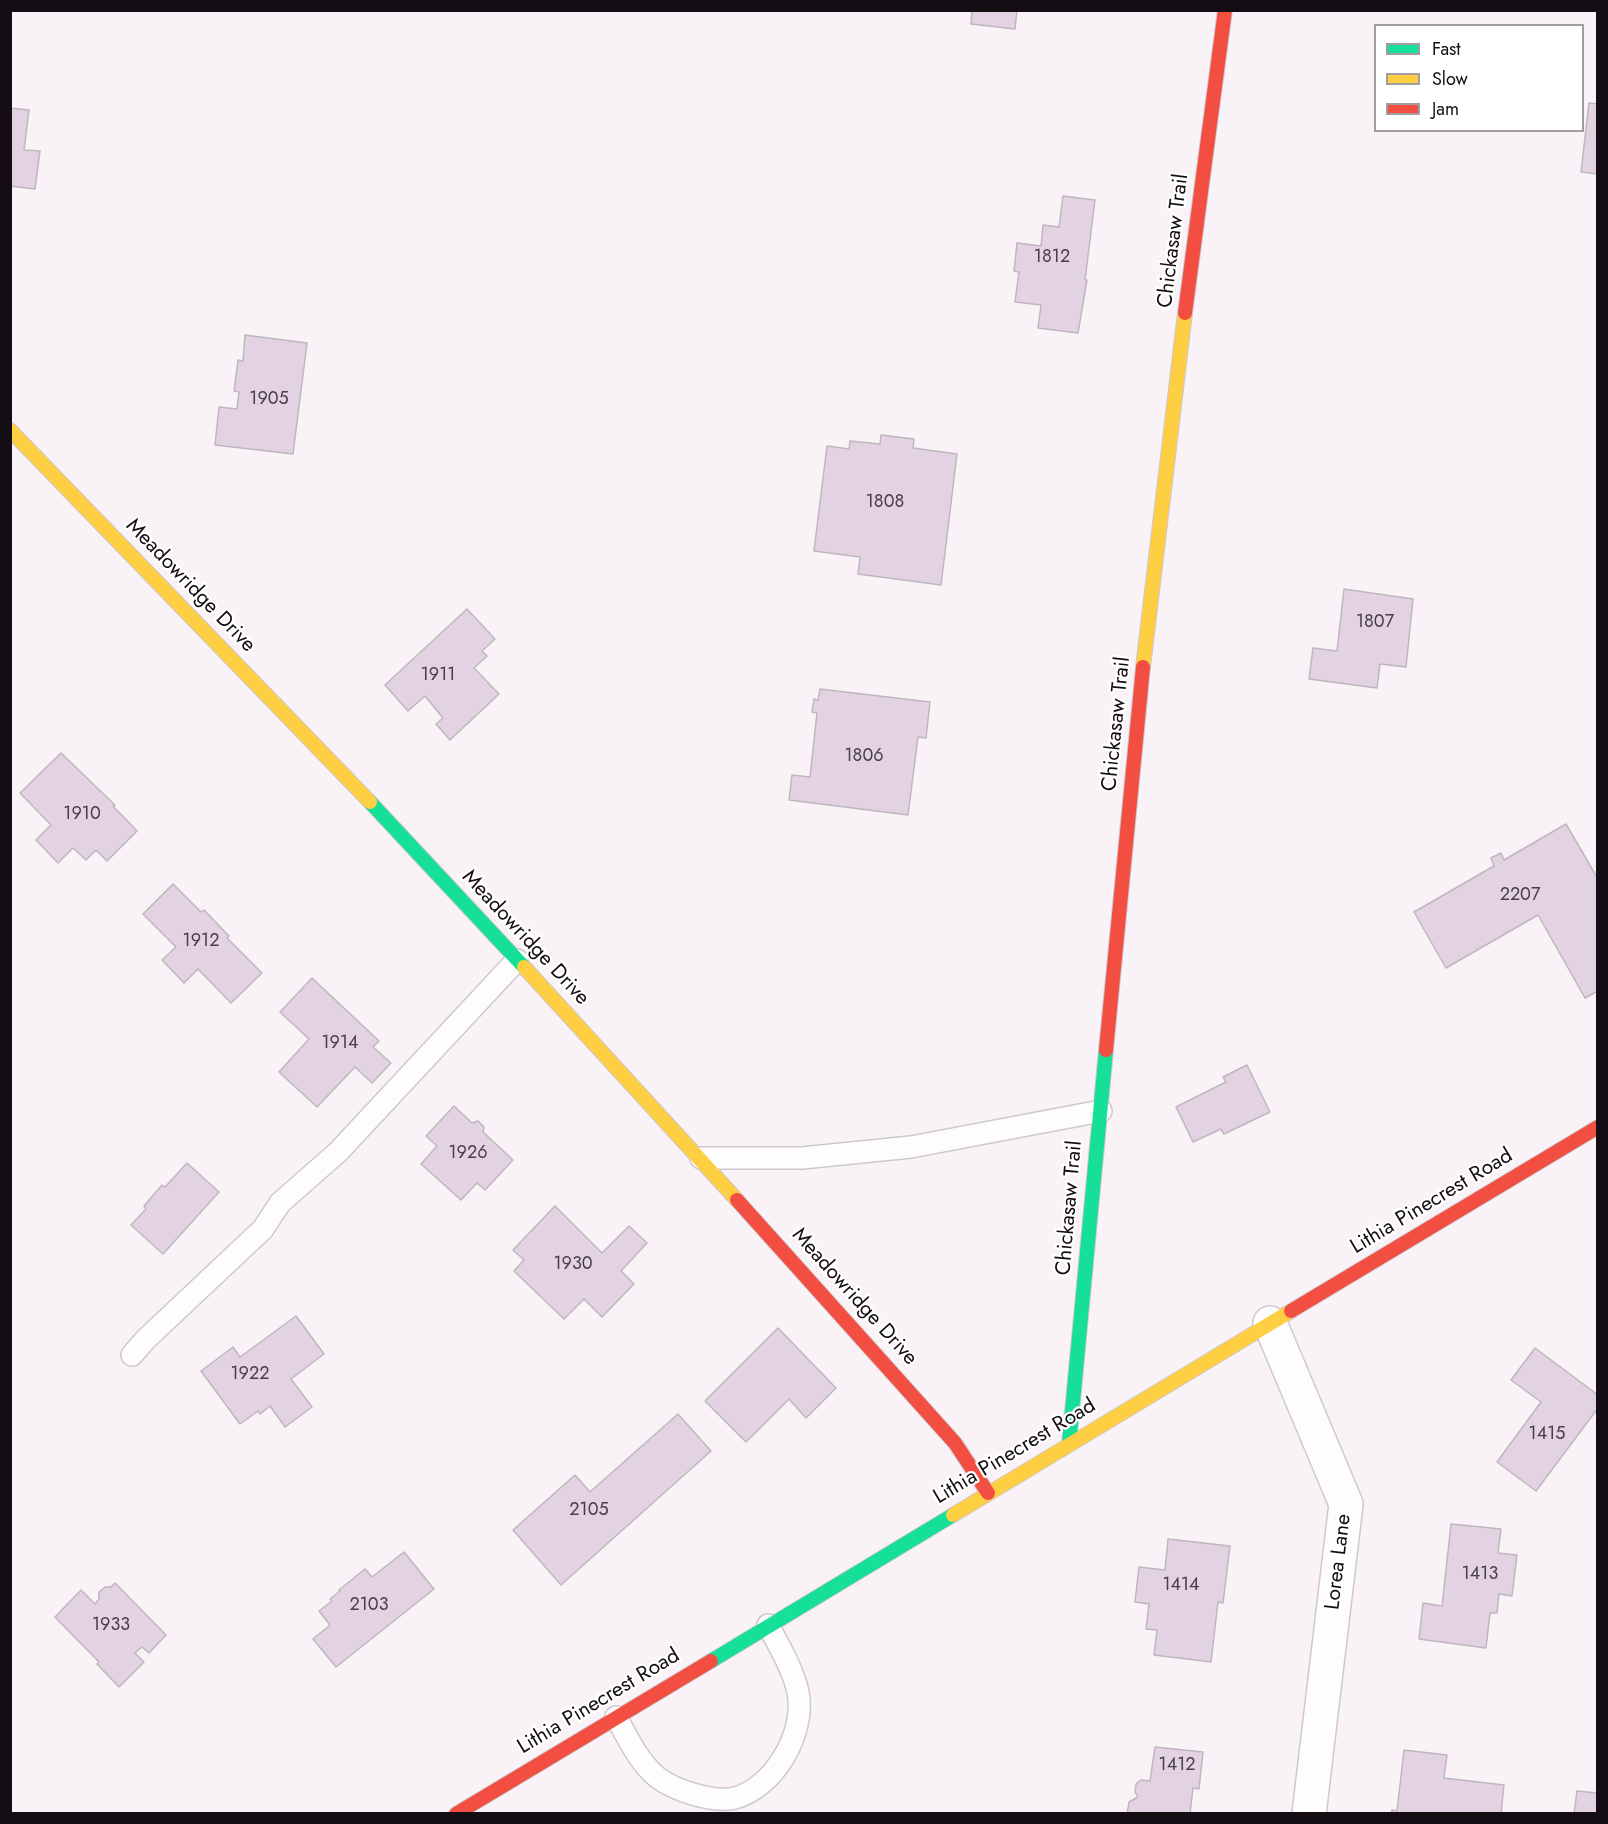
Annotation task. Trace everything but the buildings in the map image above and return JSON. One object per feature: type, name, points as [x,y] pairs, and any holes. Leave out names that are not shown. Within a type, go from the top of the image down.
[{"type":"street","name":"Chickasaw Trail","points":[[1069,1444],[1142,673],[1168,446],[1225,10]]},
{"type":"street","name":"Meadowridge Drive","points":[[10,430],[185,610],[701,1158],[956,1443],[988,1493]]},
{"type":"street","name":"Lithia Pinecrest Road","points":[[456,1814],[1598,1127]]},
{"type":"street","name":"Lorea Lane","points":[[1270,1323],[1346,1504],[1309,1814]]},
{"type":"lane","points":[[132,1355],[146,1339],[263,1229],[280,1203],[338,1152],[517,960]]},
{"type":"lane","points":[[701,1158],[802,1158],[911,1147],[1101,1111]]},
{"type":"lane","points":[[616,1717],[639,1757],[658,1778],[689,1793],[714,1800],[735,1798],[752,1791],[777,1767],[791,1744],[799,1723],[798,1692],[768,1625]]},
{"type":"traffic: fast","points":[[370,802],[524,967]]},
{"type":"traffic: fast","points":[[1069,1444],[1106,1050]]},
{"type":"traffic: fast","points":[[711,1661],[953,1515]]},
{"type":"traffic: slow","points":[[1143,667],[1185,313]]},
{"type":"traffic: slow","points":[[10,430],[370,802]]},
{"type":"traffic: slow","points":[[524,967],[737,1200]]},
{"type":"traffic: slow","points":[[953,1515],[1291,1311]]},
{"type":"traffic: jam","points":[[1185,313],[1225,10]]},
{"type":"traffic: jam","points":[[1106,1050],[1143,667]]},
{"type":"traffic: jam","points":[[1291,1311],[1598,1127]]},
{"type":"traffic: jam","points":[[737,1200],[955,1443],[988,1493]]},
{"type":"traffic: jam","points":[[456,1814],[711,1661]]}]
